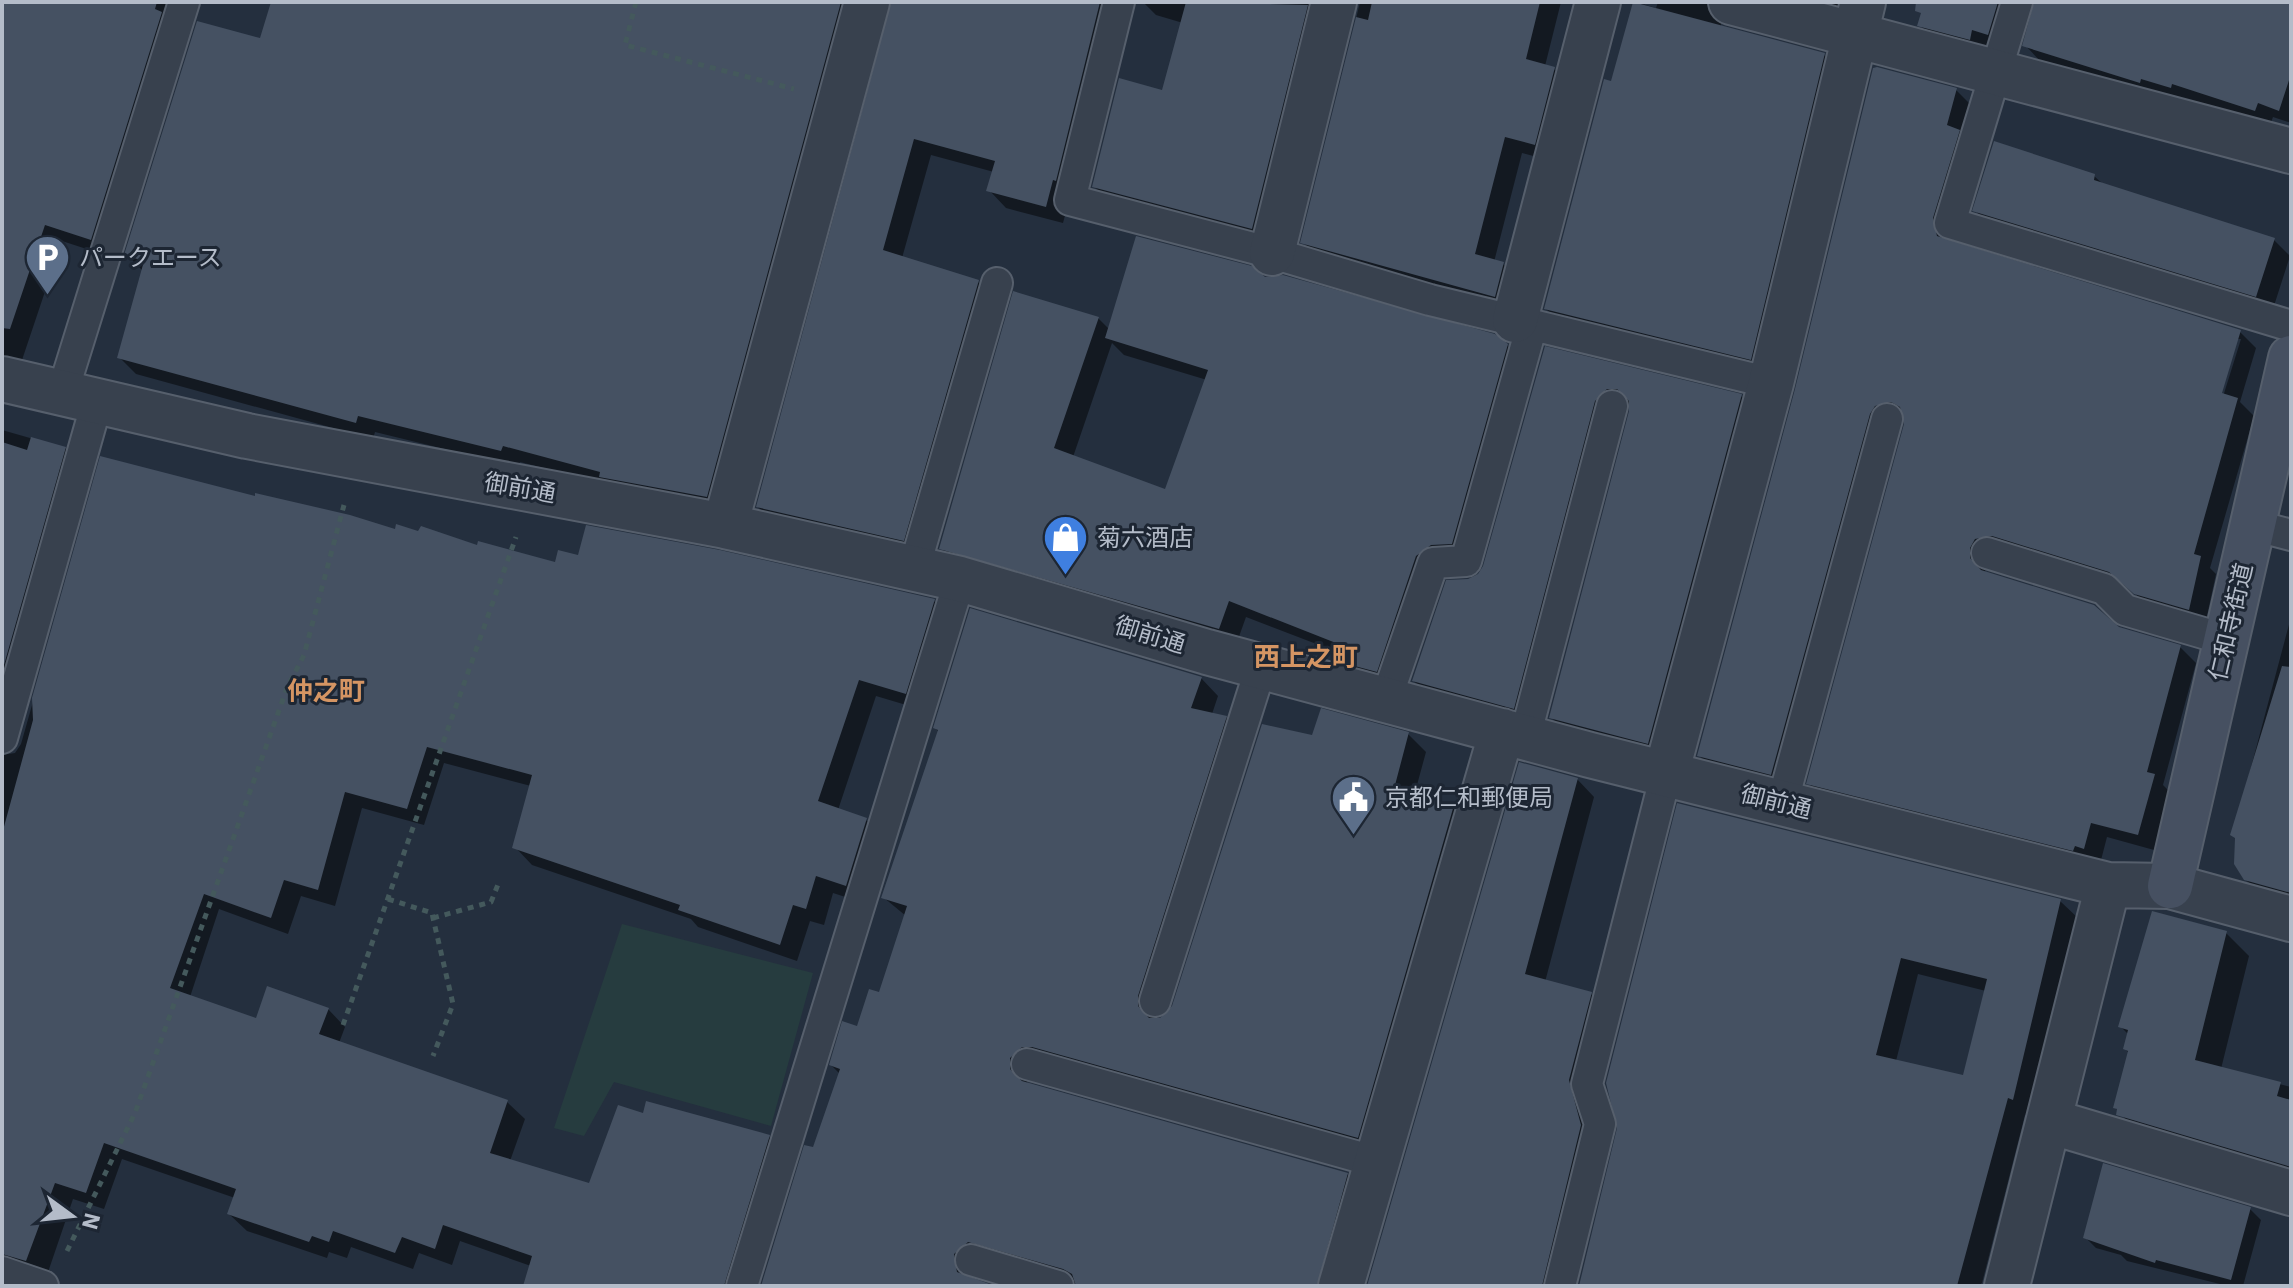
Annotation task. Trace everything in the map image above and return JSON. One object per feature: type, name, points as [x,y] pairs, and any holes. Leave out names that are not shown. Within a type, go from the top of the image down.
[{"type":"street","points":[[725,526],[867,2]]},
{"type":"street","points":[[1272,253],[1334,2]]},
{"type":"street","points":[[1524,322],[1598,2]]},
{"type":"street","points":[[1731,2],[1859,17],[1996,71],[2291,151]]},
{"type":"street","points":[[1666,774],[1771,383],[1859,17]]},
{"type":"street","name":"仁和寺街道","points":[[2170,886],[2227,640],[2272,530],[2291,354]]},
{"type":"street","name":"御前通","points":[[2,379],[351,457],[725,526],[960,579],[1261,667],[1782,804],[2108,885],[2170,886],[2291,919]]},
{"type":"street","points":[[1341,1286],[1377,1162],[1513,734]]},
{"type":"street","points":[[2007,1286],[2108,885]]},
{"type":"street","points":[[2049,1121],[2291,1193]]},
{"type":"lane","points":[[2,738],[80,398],[184,2]]},
{"type":"lane","points":[[1119,2],[1070,200],[1272,253],[1430,300],[1771,383]]},
{"type":"lane","points":[[2017,2],[1950,223],[2291,354]]},
{"type":"lane","points":[[914,569],[997,283]]},
{"type":"lane","points":[[1386,700],[1433,563],[1466,561],[1524,322]]},
{"type":"lane","points":[[1513,734],[1612,406]]},
{"type":"lane","points":[[1782,804],[1887,419]]},
{"type":"lane","points":[[1987,553],[2104,589],[2125,610],[2227,640]]},
{"type":"lane","points":[[742,1286],[960,579]]},
{"type":"lane","points":[[1155,1001],[1261,667]]},
{"type":"lane","points":[[1560,1286],[1600,1124],[1587,1084],[1666,774]]},
{"type":"lane","points":[[1027,1064],[1377,1162]]},
{"type":"lane","points":[[971,1260],[1058,1286]]},
{"type":"lane","points":[[2,1272],[43,1286]]},
{"type":"path","points":[[636,2],[625,45],[840,100]]},
{"type":"path","points":[[63,1259],[135,1113],[287,688],[304,655],[341,521],[351,457]]},
{"type":"path","points":[[343,1025],[532,490]]},
{"type":"path","points":[[433,918],[491,902],[499,882]]},
{"type":"path","points":[[388,899],[432,913],[453,1004],[433,1056]]},
{"type":"green space","points":[[622,924],[813,973],[771,1126],[614,1082],[584,1136],[554,1128]]},
{"type":"building","points":[[2,2],[157,2],[155,9],[162,12],[91,240],[45,225],[10,329],[2,328]]},
{"type":"building","points":[[271,2],[841,2],[707,497],[599,477],[600,472],[503,446],[501,451],[358,416],[356,423],[117,358],[144,261],[124,255],[197,21],[260,38]]},
{"type":"building","points":[[891,2],[1100,2],[1056,181],[1053,180],[1046,207],[986,191],[995,161],[914,139],[883,250],[979,280],[904,541],[756,507]]},
{"type":"building","points":[[1186,2],[1308,5],[1252,229],[1092,187],[1119,78],[1162,90]]},
{"type":"building","points":[[1372,2],[1540,2],[1526,59],[1555,67],[1535,145],[1505,137],[1475,254],[1504,262],[1495,297],[1300,243],[1356,17],[1368,20]]},
{"type":"building","points":[[1633,2],[1825,53],[1751,360],[1544,309],[1604,79],[1611,81]]},
{"type":"building","points":[[1916,2],[1998,2],[1988,35],[1972,30],[1970,40],[1917,26],[1921,13],[1915,11]]},
{"type":"building","points":[[2034,2],[2291,2],[2291,74],[2279,111],[2258,103],[2255,111],[2172,84],[2171,88],[2141,79],[2140,83],[2022,46]]},
{"type":"building","points":[[1873,68],[1957,88],[1947,125],[1960,130],[1933,218],[1937,236],[2241,330],[2222,393],[2238,398],[2194,554],[2201,556],[2189,610],[2134,594],[2109,572],[1992,536],[1975,539],[1970,548],[1970,558],[1981,570],[2094,605],[2119,627],[2181,645],[2147,772],[2155,774],[2138,835],[2091,823],[2084,849],[2075,846],[2073,851],[1806,784],[1904,424],[1900,407],[1891,402],[1875,406],[1870,414],[1771,775],[1697,756],[1795,389]]},
{"type":"building","points":[[1994,141],[2095,174],[2094,180],[2275,238],[2256,297],[1972,211]]},
{"type":"building","points":[[1136,236],[1252,266],[1265,277],[1283,275],[1495,334],[1508,344],[1452,544],[1431,545],[1416,556],[1377,672],[1336,661],[1341,645],[1229,601],[1219,629],[939,549],[1013,291],[1099,317],[1054,448],[1165,489],[1208,370],[1105,338]]},
{"type":"building","points":[[1545,346],[1742,394],[1648,744],[1549,718],[1629,411],[1629,401],[1617,389],[1607,389],[1595,401],[1514,709],[1412,681],[1446,580],[1468,579],[1478,574],[1483,566]]},
{"type":"building","points":[[31,437],[66,447],[2,672],[2,442],[27,450]]},
{"type":"building","points":[[100,456],[255,496],[255,493],[350,515],[395,529],[396,524],[418,531],[421,526],[477,545],[478,541],[555,562],[558,550],[578,555],[586,525],[720,550],[935,599],[906,694],[859,680],[818,801],[867,818],[846,886],[816,876],[806,909],[793,905],[780,945],[678,910],[680,905],[512,848],[532,775],[427,747],[407,809],[345,792],[318,890],[284,880],[271,918],[204,894],[170,988],[256,1018],[267,986],[329,1008],[319,1034],[508,1100],[490,1153],[589,1183],[618,1105],[643,1113],[646,1101],[770,1135],[724,1286],[523,1286],[532,1256],[443,1225],[435,1249],[402,1237],[395,1253],[333,1231],[329,1242],[312,1236],[309,1242],[227,1214],[236,1189],[104,1143],[86,1193],[55,1183],[26,1261],[2,1254],[2,834],[33,720],[32,698]]},
{"type":"building","points":[[970,608],[1202,677],[1191,708],[1227,716],[1138,996],[1138,1006],[1149,1018],[1160,1018],[1172,1006],[1262,724],[1312,735],[1321,708],[1409,732],[1394,789],[1454,805],[1358,1138],[1032,1047],[1022,1047],[1010,1058],[1010,1069],[1022,1081],[1348,1173],[1317,1286],[1076,1286],[1072,1274],[1063,1269],[968,1242],[954,1254],[957,1272],[995,1286],[761,1286],[804,1145],[813,1147],[840,1069],[829,1065],[842,1021],[857,1026],[869,989],[879,992],[907,906],[881,898],[938,730],[933,728]]},
{"type":"building","points":[[2282,666],[2291,667],[2291,893],[2244,880],[2234,864],[2235,838],[2230,835]]},
{"type":"building","points":[[1519,762],[1578,778],[1525,974],[1592,992],[1569,1080],[1581,1125],[1542,1286],[1367,1286]]},
{"type":"building","points":[[1677,803],[2061,899],[2013,1100],[2008,1098],[1957,1286],[1579,1286],[1617,1128],[1606,1083]],"holes":[[[1901,958],[1987,979],[1963,1075],[1876,1055]]]},
{"type":"building","points":[[2152,911],[2227,931],[2195,1060],[2281,1082],[2277,1096],[2291,1100],[2291,1167],[2116,1115],[2117,1109],[2113,1108],[2128,1051],[2123,1049],[2128,1030],[2118,1027]]},
{"type":"building","points":[[2103,1163],[2251,1207],[2231,1280],[2156,1260],[2155,1263],[2083,1238]]},
{"type":"place","name":"パークエース","points":[[48,297]]},
{"type":"place","name":"菊六酒店","points":[[1066,577]]},
{"type":"place","name":"京都仁和郵便局","points":[[1354,837]]},
{"type":"district","name":"西上之町","points":[[1306,657]]},
{"type":"district","name":"仲之町","points":[[326,691]]}]
